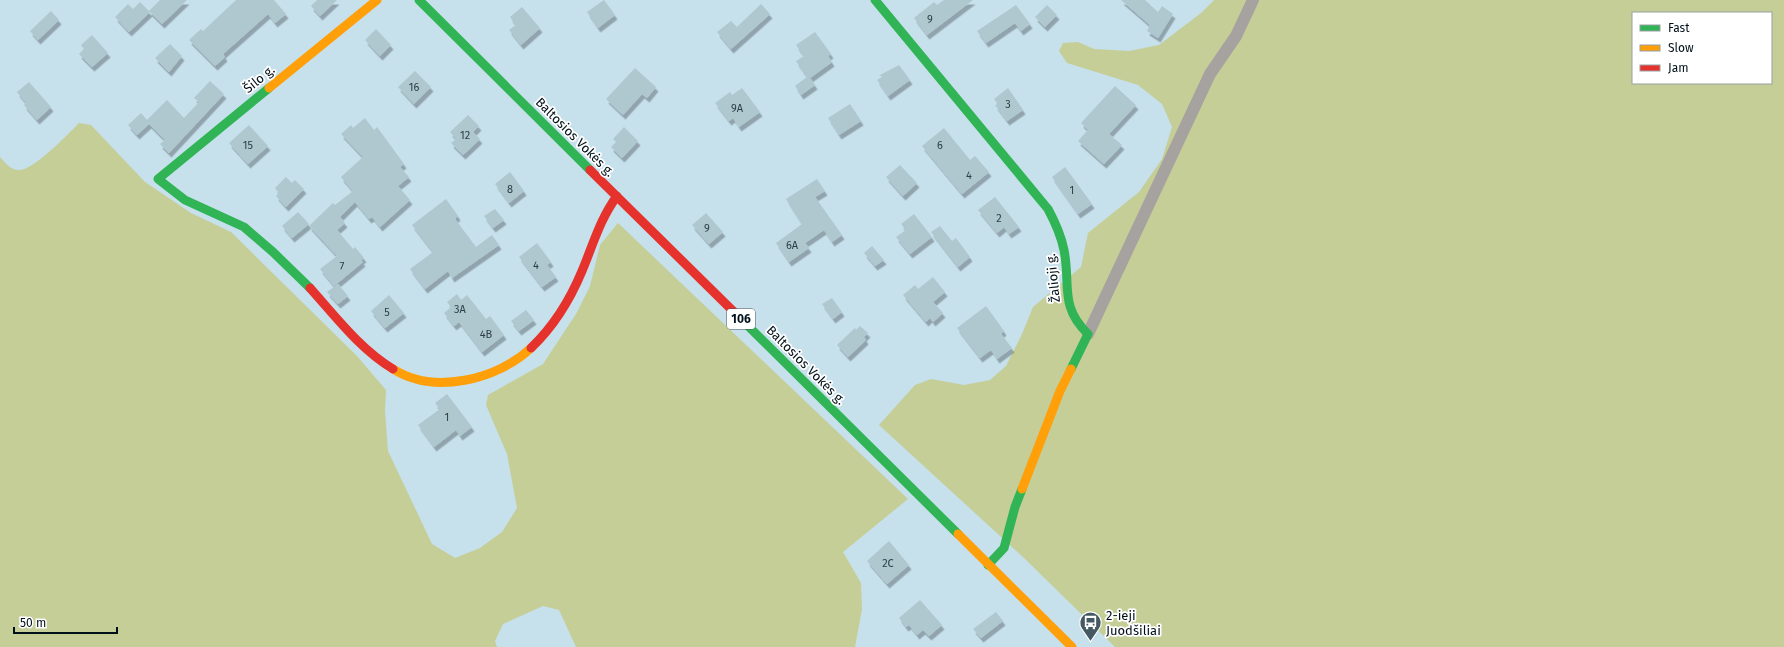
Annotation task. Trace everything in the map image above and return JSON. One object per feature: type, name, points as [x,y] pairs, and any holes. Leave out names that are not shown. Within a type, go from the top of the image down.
[{"type":"street","name":"Šilo g.","points":[[377,0],[158,179],[189,202],[234,220],[250,232],[308,285],[372,355],[395,372],[416,381],[436,383],[483,377],[515,362],[533,346],[561,311],[581,274],[602,218],[617,196]]},
{"type":"street","name":"Baltosios Vokės g.","points":[[419,0],[1072,647]]},
{"type":"street","name":"Žalioji g.","points":[[875,0],[1048,209],[1059,228],[1066,255],[1066,300],[1073,317],[1079,326],[1088,334]]},
{"type":"street","points":[[988,565],[1004,548],[1015,507],[1060,391],[1210,74],[1236,36],[1253,0]]},
{"type":"green space","points":[[1214,0],[1784,0],[1784,647],[1115,647],[1024,558],[879,425],[915,385],[931,379],[964,385],[990,380],[1006,366],[1022,334],[1033,307],[1081,267],[1088,233],[1139,192],[1162,159],[1172,127],[1162,104],[1138,85],[1067,63],[1059,51],[1063,43],[1078,42],[1094,49],[1129,51],[1159,45],[1201,13]]},
{"type":"green space","points":[[79,123],[91,125],[145,182],[191,213],[231,232],[357,356],[386,390],[385,411],[388,451],[432,544],[455,558],[480,548],[502,532],[517,508],[507,454],[486,405],[488,395],[543,364],[576,314],[590,286],[600,245],[618,223],[908,499],[843,552],[861,583],[862,609],[855,647],[576,647],[559,610],[543,606],[503,624],[495,641],[497,647],[0,647],[0,157],[13,169],[25,169],[33,165],[50,151]]},
{"type":"building","points":[[160,0],[187,0],[162,24],[150,12],[129,32],[115,17],[128,4],[133,9],[140,2],[149,11]]},
{"type":"building","points":[[236,0],[274,0],[286,14],[275,23],[268,14],[223,54],[225,57],[215,66],[189,40],[201,29],[203,31]]},
{"type":"building","points":[[317,0],[337,0],[320,16],[311,6]]},
{"type":"building","points":[[604,0],[615,15],[598,28],[587,12]]},
{"type":"building","points":[[944,0],[973,0],[927,35],[914,18],[934,2],[937,5]]},
{"type":"building","points":[[1121,0],[1145,0],[1158,12],[1162,6],[1173,14],[1158,38],[1147,31],[1150,25]]},
{"type":"building","points":[[761,4],[770,14],[731,49],[717,32],[731,21],[737,27]]},
{"type":"building","points":[[1016,5],[1030,24],[1021,31],[1015,23],[986,43],[977,31]]},
{"type":"building","points":[[1047,5],[1057,15],[1045,27],[1035,17]]},
{"type":"building","points":[[522,7],[540,28],[521,45],[509,30],[516,25],[510,17]]},
{"type":"building","points":[[51,11],[59,20],[38,40],[30,31]]},
{"type":"building","points":[[376,29],[391,45],[380,56],[365,40]]},
{"type":"building","points":[[815,32],[831,54],[828,56],[832,62],[810,78],[815,85],[801,95],[795,86],[807,77],[796,61],[804,56],[796,45]]},
{"type":"building","points":[[92,35],[108,53],[92,67],[79,54],[84,49],[81,45]]},
{"type":"building","points":[[170,44],[182,56],[169,72],[155,58]]},
{"type":"building","points":[[899,65],[910,80],[888,96],[877,80],[882,77],[880,75]]},
{"type":"building","points":[[635,68],[656,87],[647,98],[642,94],[623,115],[606,99]]},
{"type":"building","points":[[415,71],[431,87],[414,104],[398,87]]},
{"type":"building","points":[[210,81],[224,94],[169,153],[160,144],[165,140],[149,124],[137,135],[128,125],[141,113],[147,120],[167,100],[184,118],[199,102],[194,98]]},
{"type":"building","points":[[29,82],[51,107],[37,120],[24,105],[26,103],[17,92]]},
{"type":"building","points":[[1115,86],[1136,105],[1109,134],[1122,145],[1104,164],[1078,141],[1088,130],[1081,123]]},
{"type":"building","points":[[742,88],[760,112],[739,127],[733,118],[729,121],[715,103],[730,92],[732,95]]},
{"type":"building","points":[[1008,88],[1023,110],[1007,121],[995,105],[998,104],[994,99]]},
{"type":"building","points":[[850,104],[861,121],[839,135],[828,118]]},
{"type":"building","points":[[468,115],[479,126],[473,132],[480,139],[463,155],[451,143],[456,139],[450,132]]},
{"type":"building","points":[[365,118],[374,130],[377,127],[404,164],[400,167],[409,177],[398,186],[410,200],[380,227],[372,217],[369,219],[355,202],[340,217],[345,223],[337,230],[353,249],[355,247],[364,258],[361,260],[363,262],[334,286],[320,269],[337,256],[309,226],[333,203],[335,205],[353,191],[341,177],[363,157],[341,134],[351,125],[353,128]]},
{"type":"building","points":[[249,125],[268,146],[248,164],[229,143]]},
{"type":"building","points":[[624,127],[638,141],[622,158],[611,147],[616,142],[613,139]]},
{"type":"building","points":[[944,128],[970,160],[975,156],[989,172],[962,194],[922,146]]},
{"type":"building","points":[[900,165],[917,183],[903,196],[886,177]]},
{"type":"building","points":[[1065,167],[1092,204],[1078,214],[1052,177]]},
{"type":"building","points":[[510,172],[524,191],[509,203],[495,184]]},
{"type":"building","points":[[286,177],[292,183],[295,180],[304,189],[286,207],[276,196],[279,193],[275,188]]},
{"type":"building","points":[[817,179],[825,191],[815,197],[842,235],[832,242],[824,230],[805,243],[809,248],[789,262],[776,243],[802,224],[786,199]]},
{"type":"building","points":[[995,197],[1019,227],[1009,234],[1004,227],[997,233],[978,210]]},
{"type":"building","points":[[446,199],[458,216],[455,219],[476,247],[492,235],[499,245],[452,278],[448,271],[425,289],[410,269],[433,252],[412,225]]},
{"type":"building","points":[[495,209],[504,220],[493,228],[484,216]]},
{"type":"building","points":[[298,212],[309,224],[292,238],[282,226]]},
{"type":"building","points":[[706,213],[723,232],[709,244],[692,225]]},
{"type":"building","points":[[914,214],[932,237],[910,254],[896,237],[906,230],[901,224]]},
{"type":"building","points":[[940,226],[952,241],[956,238],[970,257],[958,267],[931,232]]},
{"type":"building","points":[[537,243],[551,262],[547,265],[556,277],[542,287],[519,257]]},
{"type":"building","points":[[872,246],[884,260],[875,266],[864,253]]},
{"type":"building","points":[[933,277],[945,292],[933,302],[943,313],[933,322],[930,318],[926,322],[903,295],[915,285],[918,289]]},
{"type":"building","points":[[338,284],[348,296],[338,304],[327,292]]},
{"type":"building","points":[[457,294],[461,300],[467,295],[486,319],[490,316],[504,335],[482,352],[459,322],[454,326],[444,313],[451,307],[447,302]]},
{"type":"building","points":[[389,295],[404,313],[385,328],[371,311]]},
{"type":"building","points":[[832,298],[842,312],[833,319],[822,304]]},
{"type":"building","points":[[986,306],[1004,331],[1001,334],[1012,348],[997,359],[991,350],[980,358],[957,328]]},
{"type":"building","points":[[526,310],[534,320],[519,331],[511,321]]},
{"type":"building","points":[[860,326],[868,333],[864,337],[866,340],[848,357],[837,345],[855,328],[856,330]]},
{"type":"building","points":[[447,394],[472,427],[460,436],[456,430],[434,447],[418,425],[440,409],[435,403]]},
{"type":"building","points":[[889,541],[909,565],[887,584],[867,561]]},
{"type":"building","points":[[920,600],[942,625],[929,636],[923,630],[917,635],[909,625],[906,627],[899,618]]},
{"type":"building","points":[[996,612],[1003,621],[981,638],[973,629]]},
{"type":"traffic: fast","points":[[419,0],[590,170]]},
{"type":"traffic: fast","points":[[875,0],[1048,209],[1058,229],[1064,250],[1068,295],[1073,314],[1088,334],[1071,369]]},
{"type":"traffic: fast","points":[[269,88],[158,179],[185,200],[244,227],[273,252],[310,288]]},
{"type":"traffic: fast","points":[[736,314],[958,534]]},
{"type":"traffic: fast","points":[[988,565],[1004,548],[1015,507],[1022,489]]},
{"type":"traffic: slow","points":[[269,88],[377,0]]},
{"type":"traffic: slow","points":[[393,369],[409,377],[427,381],[446,382],[465,380],[483,376],[501,368],[517,359],[531,348]]},
{"type":"traffic: slow","points":[[1022,489],[1060,391],[1071,369]]},
{"type":"traffic: slow","points":[[958,534],[1072,647]]},
{"type":"traffic: jam","points":[[590,170],[736,314]]},
{"type":"traffic: jam","points":[[531,348],[547,331],[566,303],[582,271],[601,223],[617,196]]},
{"type":"traffic: jam","points":[[310,288],[359,342],[393,369]]},
{"type":"place","name":"2-ieji Juodšiliai","points":[[1091,642]]}]
